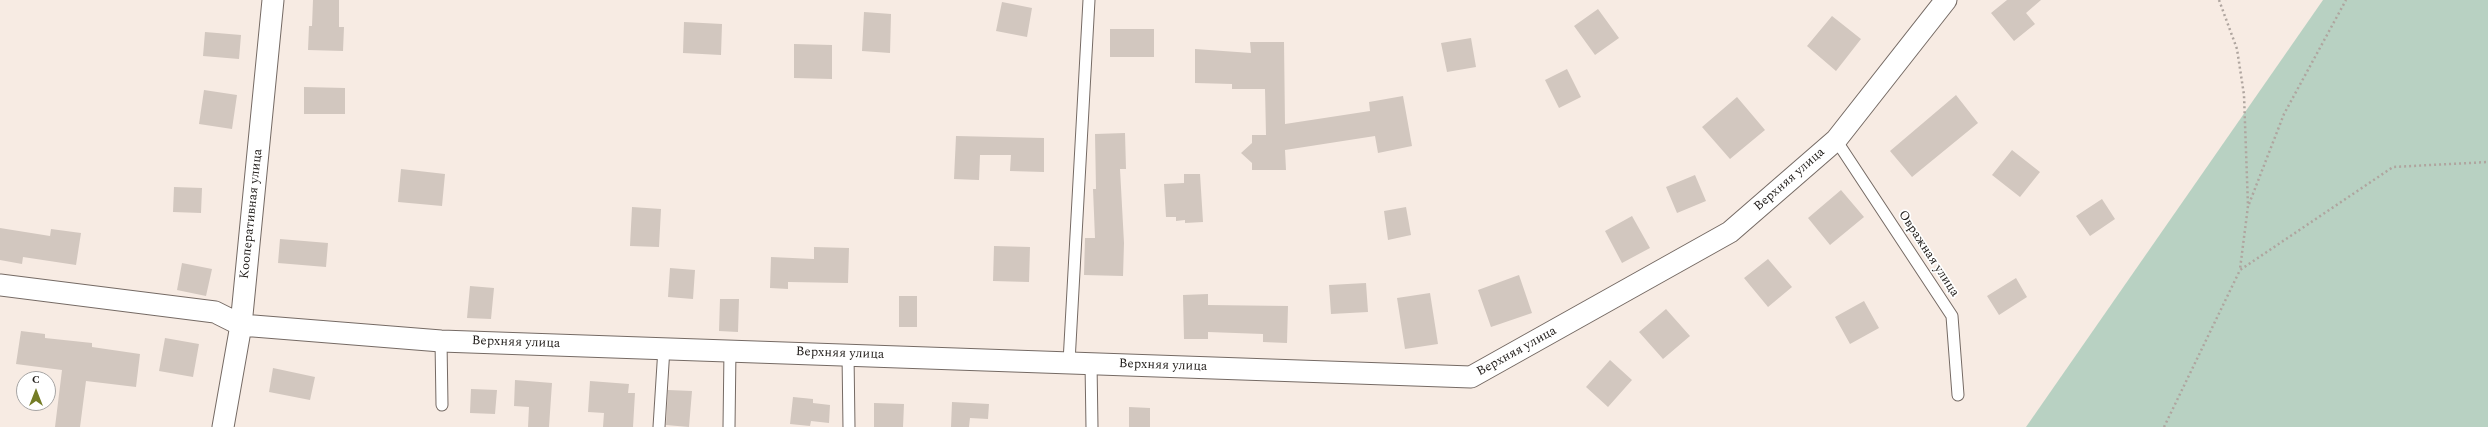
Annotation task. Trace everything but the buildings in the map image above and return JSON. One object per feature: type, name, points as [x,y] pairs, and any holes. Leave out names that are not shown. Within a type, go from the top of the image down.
[{"type":"street","name":"Кооперативная улица","points":[[223,427],[241,325],[272,0]]},
{"type":"street","name":"Верхняя улица","points":[[241,325],[441,341],[848,354],[1472,377],[1730,232],[1836,140],[1946,0]]},
{"type":"street","points":[[0,285],[215,312],[241,325]]},
{"type":"lane","points":[[1069,362],[1089,0]]},
{"type":"lane","name":"Овражная улица","points":[[1836,140],[1952,316],[1958,395]]},
{"type":"lane","points":[[441,341],[442,405]]},
{"type":"lane","points":[[659,427],[664,348]]},
{"type":"lane","points":[[729,427],[730,350]]},
{"type":"lane","points":[[848,354],[849,427]]},
{"type":"lane","points":[[1091,363],[1092,427]]},
{"type":"path","points":[[2164,427],[2240,270],[2248,206],[2244,95],[2237,49],[2219,0]]},
{"type":"path","points":[[2248,206],[2284,114],[2346,0]]},
{"type":"path","points":[[2240,270],[2393,167],[2488,162]]},
{"type":"green space","points":[[2323,0],[2488,0],[2488,427],[2026,427]]}]
